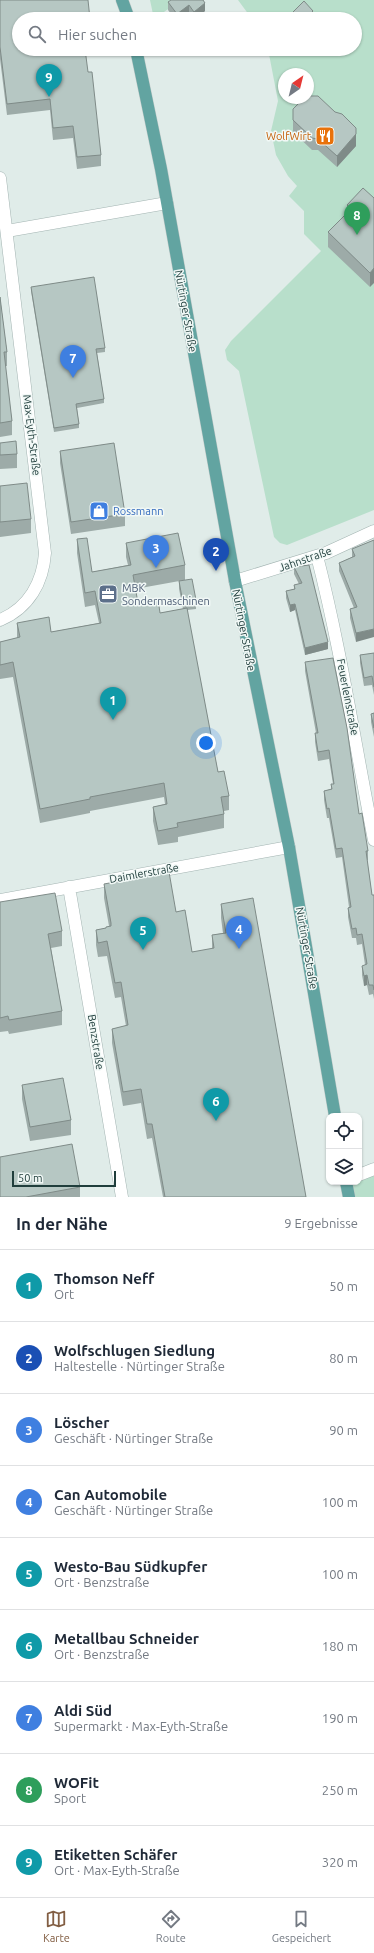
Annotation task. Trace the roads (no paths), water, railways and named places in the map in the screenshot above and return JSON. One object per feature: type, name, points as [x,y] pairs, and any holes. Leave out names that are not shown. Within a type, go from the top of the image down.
[{"type":"main road","points":[[122,0],[126,12]]},
{"type":"main road","name":"Nürtinger Straße","points":[[137,56],[167,203],[234,581],[289,847],[334,1113]]},
{"type":"main road","points":[[347,1185],[349,1197]]},
{"type":"street","name":"Max-Eyth-Straße","points":[[0,178],[45,553],[44,568],[39,584],[31,596],[17,609],[0,620]]},
{"type":"street","points":[[7,231],[167,203]]},
{"type":"street","name":"Jahnstraße","points":[[234,581],[317,556],[374,531]]},
{"type":"street","name":"Feuerleinstraße","points":[[317,556],[343,670],[374,840]]},
{"type":"street","name":"Daimlerstraße","points":[[0,900],[289,847]]},
{"type":"street","name":"Benzstraße","points":[[69,887],[122,1197]]},
{"type":"street","points":[[362,1174],[374,1169]]},
{"type":"place","name":"Etiketten Schäfer","points":[[49,97]]},
{"type":"place","name":"WolfWirt","points":[[325,136]]},
{"type":"place","name":"WOFit","points":[[357,235]]},
{"type":"place","name":"Aldi Süd","points":[[73,378]]},
{"type":"place","name":"Rossmann","points":[[99,511]]},
{"type":"place","name":"Löscher","points":[[156,568]]},
{"type":"place","name":"Wolfschlugen Siedlung","points":[[216,571]]},
{"type":"place","name":"MBK Sondermaschinen","points":[[108,594]]},
{"type":"place","name":"Thomson Neff","points":[[113,720]]},
{"type":"place","name":"Can Automobile","points":[[239,949]]},
{"type":"place","name":"Westo-Bau Südkupfer","points":[[143,950]]},
{"type":"place","name":"Metallbau Schneider","points":[[216,1121]]}]
